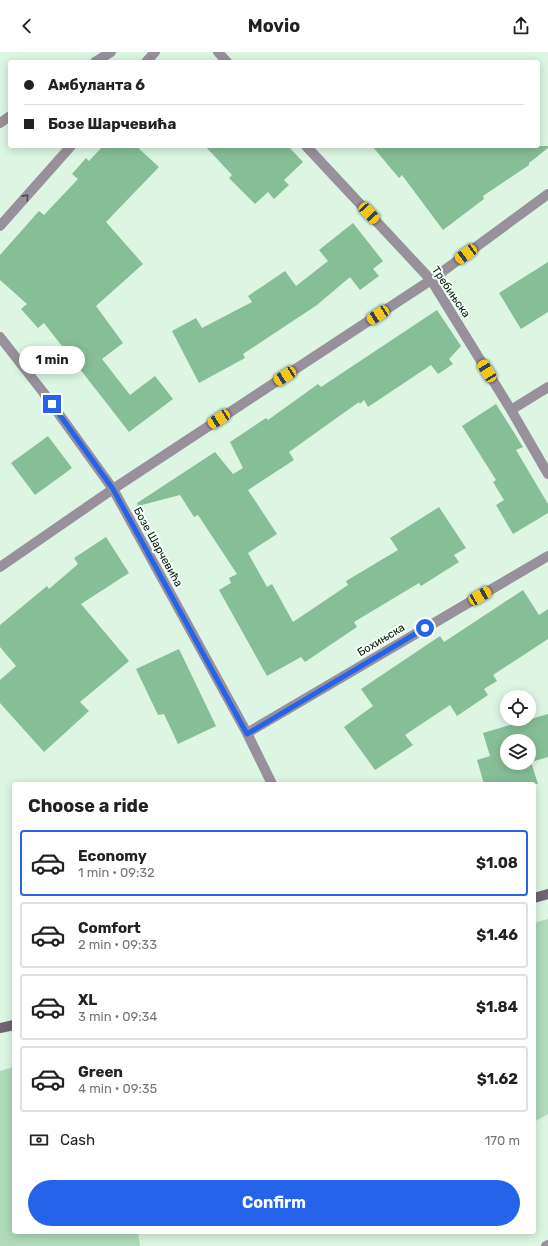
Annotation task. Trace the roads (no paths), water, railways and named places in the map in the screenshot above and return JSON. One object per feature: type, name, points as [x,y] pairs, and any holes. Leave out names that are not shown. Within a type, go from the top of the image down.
[{"type":"main road","points":[[536,897],[548,894]]},
{"type":"main road","points":[[0,1028],[12,1025]]},
{"type":"street","points":[[98,60],[111,52]]},
{"type":"street","points":[[148,60],[155,52]]},
{"type":"street","points":[[218,52],[225,60]]},
{"type":"street","points":[[0,226],[69,148]]},
{"type":"street","name":"Требињска","points":[[308,148],[431,280],[511,410],[548,474]]},
{"type":"street","points":[[0,567],[113,489],[431,280],[548,194]]},
{"type":"street","name":"Бозе Шарчевића","points":[[0,338],[43,392],[113,489],[247,734],[271,782]]},
{"type":"street","points":[[511,410],[548,387]]},
{"type":"street","name":"Бохињска","points":[[247,734],[548,556]]}]
